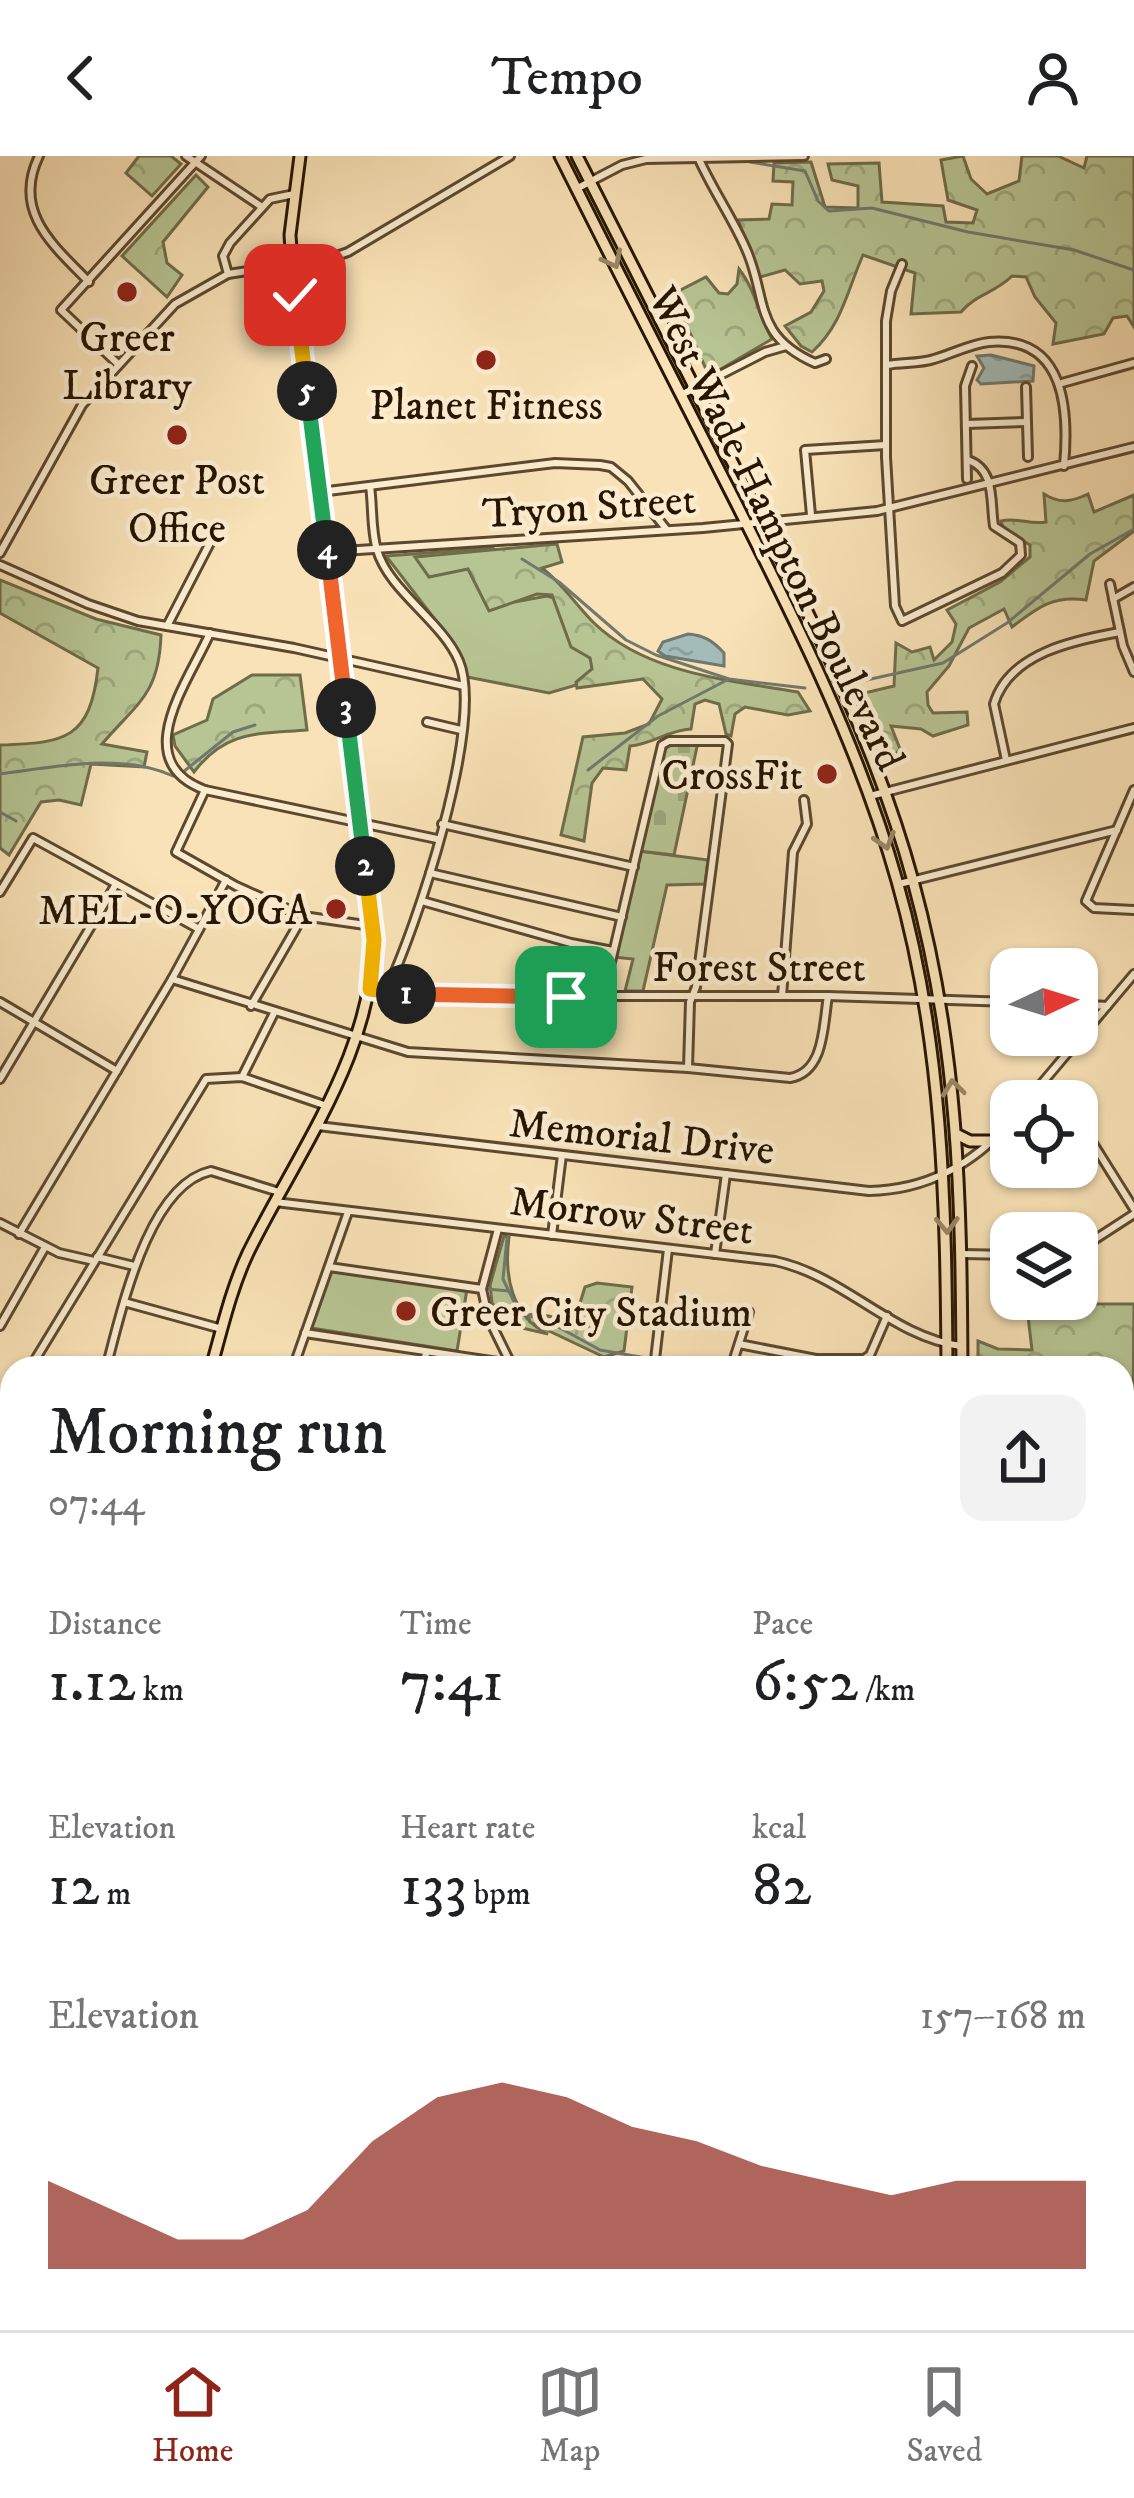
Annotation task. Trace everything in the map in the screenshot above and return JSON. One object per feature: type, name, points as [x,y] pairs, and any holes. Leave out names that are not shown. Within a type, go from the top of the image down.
[{"type":"main road","points":[[214,1356],[240,1270],[357,1037],[370,989],[373,926],[292,263],[300,156]]},
{"type":"main road","name":"West Wade Hampton Boulevard","points":[[560,156],[817,664],[870,796],[932,999],[945,1174],[947,1356]]},
{"type":"main road","name":"West Wade Hampton Boulevard","points":[[577,156],[831,658],[885,791],[913,880],[958,1136],[962,1356]]},
{"type":"main road","points":[[854,751],[868,745]]},
{"type":"main road","points":[[958,1136],[990,1141]]},
{"type":"street","points":[[39,156],[29,184],[34,219],[48,241],[89,282]]},
{"type":"street","points":[[187,156],[262,207]]},
{"type":"street","points":[[0,553],[71,423],[175,304],[228,274],[348,252],[510,156]]},
{"type":"street","points":[[576,189],[638,160],[804,156]]},
{"type":"street","points":[[698,157],[748,254],[762,310],[786,346],[815,363],[826,359]]},
{"type":"street","points":[[118,364],[61,310],[199,160]]},
{"type":"street","points":[[228,274],[225,249],[275,196],[294,194]]},
{"type":"street","points":[[902,264],[887,307],[886,445],[895,606],[904,622],[1002,573],[1020,558],[1020,543],[994,526],[990,485],[981,465],[968,460]]},
{"type":"street","points":[[887,364],[928,361],[978,344],[1000,342],[1035,354],[1062,382],[1064,466]]},
{"type":"street","points":[[681,395],[786,346]]},
{"type":"street","points":[[1062,382],[1134,364]]},
{"type":"street","points":[[967,479],[965,386],[972,366]]},
{"type":"street","points":[[1026,387],[1028,457]]},
{"type":"street","points":[[967,424],[1027,422]]},
{"type":"street","points":[[811,516],[806,450],[886,445]]},
{"type":"street","name":"Tryon Street","points":[[327,553],[667,530],[888,509],[1134,447]]},
{"type":"street","points":[[320,492],[556,463],[600,465],[628,481],[667,530]]},
{"type":"street","points":[[370,486],[383,563],[453,650],[464,686],[461,730],[430,873],[386,991]]},
{"type":"street","points":[[167,626],[211,542]]},
{"type":"street","points":[[0,565],[107,611],[464,686]]},
{"type":"street","points":[[1110,584],[1134,672]]},
{"type":"street","points":[[1113,598],[1134,587]]},
{"type":"street","points":[[1006,760],[994,704],[1007,680],[1052,649],[1120,632]]},
{"type":"street","points":[[210,633],[166,727],[164,740],[180,773],[206,790],[438,839]]},
{"type":"street","points":[[427,722],[461,730]]},
{"type":"street","points":[[870,796],[1134,728]]},
{"type":"street","points":[[603,996],[664,743],[728,744],[693,995],[688,1068]]},
{"type":"street","points":[[206,790],[174,849],[303,916],[373,926]]},
{"type":"street","points":[[1134,790],[1086,904],[1134,910]]},
{"type":"street","points":[[782,996],[793,852],[807,824],[804,800]]},
{"type":"street","points":[[442,824],[634,866]]},
{"type":"street","points":[[898,884],[1117,830]]},
{"type":"street","points":[[0,892],[33,838],[199,929]]},
{"type":"street","points":[[430,873],[622,916]]},
{"type":"street","points":[[19,1234],[226,880]]},
{"type":"street","points":[[0,1079],[116,884]]},
{"type":"street","points":[[422,901],[613,951]]},
{"type":"street","points":[[250,1006],[303,916]]},
{"type":"street","points":[[1046,1080],[1134,974]]},
{"type":"street","points":[[172,979],[414,1053],[688,1068],[781,1078],[804,1076],[815,1063],[828,996]]},
{"type":"street","name":"Forest Street","points":[[370,989],[460,996],[828,996],[990,1001]]},
{"type":"street","points":[[0,1002],[117,1071]]},
{"type":"street","points":[[1098,1005],[1108,1006]]},
{"type":"street","points":[[242,1078],[274,1013]]},
{"type":"street","points":[[37,1356],[206,1078],[242,1078],[324,1105]]},
{"type":"street","name":"Memorial Drive","points":[[314,1125],[869,1191],[912,1186],[945,1174],[990,1142]]},
{"type":"street","points":[[1098,1153],[1134,1212],[1098,1240]]},
{"type":"street","points":[[552,1236],[562,1155]]},
{"type":"street","name":"Morrow Street","points":[[135,1266],[151,1225],[203,1172],[211,1171],[277,1197],[348,1212],[775,1261],[820,1274],[935,1342],[962,1346]]},
{"type":"street","points":[[715,1254],[726,1174]]},
{"type":"street","points":[[297,1356],[348,1212]]},
{"type":"street","points":[[0,1222],[45,1247],[135,1266],[109,1356]]},
{"type":"street","points":[[498,1228],[482,1288],[488,1317],[507,1356]]},
{"type":"street","points":[[0,1326],[45,1247]]},
{"type":"street","points":[[655,1356],[668,1249]]},
{"type":"street","points":[[963,1254],[990,1255]]},
{"type":"street","points":[[329,1268],[482,1288]]},
{"type":"street","points":[[124,1302],[222,1329]]},
{"type":"street","points":[[735,1356],[748,1312]]},
{"type":"street","points":[[868,1356],[887,1316]]},
{"type":"street","points":[[305,1333],[451,1356]]},
{"type":"street","points":[[739,1344],[801,1356]]},
{"type":"street","points":[[425,1356],[427,1352]]},
{"type":"green space","points":[[139,156],[171,156],[181,164],[152,196],[126,173]]},
{"type":"green space","points":[[963,156],[971,179],[987,194],[1019,181],[1022,156],[1058,156],[1084,168],[1087,156],[1134,156],[1134,327],[1127,316],[1113,318],[1104,334],[1053,344],[1056,323],[1026,277],[1012,276],[961,312],[911,314],[915,273],[863,255],[830,331],[812,352],[801,346],[785,326],[811,312],[824,291],[822,281],[800,284],[785,270],[760,277],[738,220],[769,219],[772,204],[792,205],[793,182],[773,181],[774,163],[811,162],[825,207],[858,208],[858,186],[832,180],[828,164],[879,163],[882,202],[943,206],[946,222],[973,223],[977,210],[948,200],[941,160]]},
{"type":"green space","points":[[196,175],[208,187],[163,242],[167,263],[182,275],[167,297],[122,256]]},
{"type":"green space","points":[[739,269],[772,339],[709,376],[673,294],[706,277],[719,293],[728,294],[737,284]]},
{"type":"green space","points":[[1044,494],[1066,501],[1088,494],[1094,512],[1134,495],[1134,531],[1094,561],[1086,600],[1047,604],[1012,627],[1004,609],[969,628],[949,666],[927,692],[933,713],[967,712],[968,725],[933,736],[921,729],[891,726],[900,749],[889,762],[860,694],[894,686],[896,643],[912,652],[930,647],[934,660],[952,642],[956,624],[947,610],[1000,582],[1030,557],[1030,545],[1003,528],[1001,521],[1046,522]]},
{"type":"green space","points":[[557,544],[562,562],[542,568],[615,640],[690,672],[798,692],[810,711],[788,715],[745,707],[735,714],[731,736],[726,734],[719,704],[705,700],[695,704],[691,729],[630,746],[626,770],[603,768],[592,783],[584,841],[561,835],[583,737],[625,733],[649,724],[662,699],[643,679],[577,688],[576,682],[592,669],[590,658],[571,647],[552,595],[537,594],[489,611],[468,569],[429,577],[415,557]]},
{"type":"green space","points":[[493,548],[509,597],[515,602],[547,596],[561,600],[611,675],[549,693],[467,677],[457,648],[386,556]]},
{"type":"green space","points":[[0,580],[96,619],[161,635],[151,685],[102,744],[147,752],[144,767],[91,764],[81,805],[41,802],[9,855],[0,848],[0,745],[42,742],[71,732],[89,710],[98,668],[0,613]]},
{"type":"green space","points":[[252,675],[300,675],[307,730],[231,741],[194,772],[175,746],[173,735],[207,720],[213,699]]},
{"type":"green space","points":[[698,742],[674,855],[639,851],[664,746]]},
{"type":"green space","points":[[639,851],[708,860],[705,884],[667,885],[643,991],[625,991],[633,959],[613,957]]},
{"type":"green space","points":[[504,1236],[509,1237],[509,1280],[518,1305],[548,1334],[513,1326],[492,1303],[490,1285]]},
{"type":"green space","name":"Greer City Stadium","points":[[330,1269],[467,1289],[457,1351],[311,1328]]},
{"type":"green space","points":[[597,1283],[632,1287],[624,1351],[602,1356],[530,1322],[528,1315],[576,1316],[585,1287]]},
{"type":"green space","points":[[1098,1304],[1134,1304],[1134,1356],[978,1356],[978,1341],[998,1349],[1032,1350],[1028,1320],[1098,1320]]},
{"type":"water","points":[[977,356],[1034,366],[1033,381],[981,384],[977,380],[984,368]]},
{"type":"water","points":[[688,634],[716,645],[724,653],[724,666],[658,651],[663,642]]},
{"type":"waterway","points":[[750,162],[805,171],[818,201],[829,211],[872,208],[968,232],[1074,250],[1134,270]]},
{"type":"waterway","points":[[862,681],[943,663],[1007,623],[1090,554],[1134,529]]},
{"type":"waterway","points":[[522,559],[559,582],[626,640],[656,655],[729,679],[805,688]]},
{"type":"waterway","points":[[588,770],[658,716],[727,680]]},
{"type":"waterway","points":[[183,772],[233,732],[255,725]]},
{"type":"waterway","points":[[0,774],[110,763],[173,776]]},
{"type":"waterway","points":[[0,812],[16,821]]},
{"type":"waterway","points":[[507,1238],[503,1279],[519,1312],[551,1323],[600,1350],[635,1356]]},
{"type":"waterway","points":[[487,1289],[509,1291]]},
{"type":"place","name":"Greer Library","points":[[127,292]]},
{"type":"place","name":"Planet Fitness","points":[[486,360]]},
{"type":"place","name":"Greer Post Office","points":[[177,435]]},
{"type":"place","name":"CrossFit","points":[[827,774]]},
{"type":"place","name":"MEL-O-YOGA","points":[[336,909]]},
{"type":"place","name":"Greer City Stadium","points":[[406,1311]]},
{"type":"route","points":[[295,295],[373,926],[370,989],[566,997]]}]
